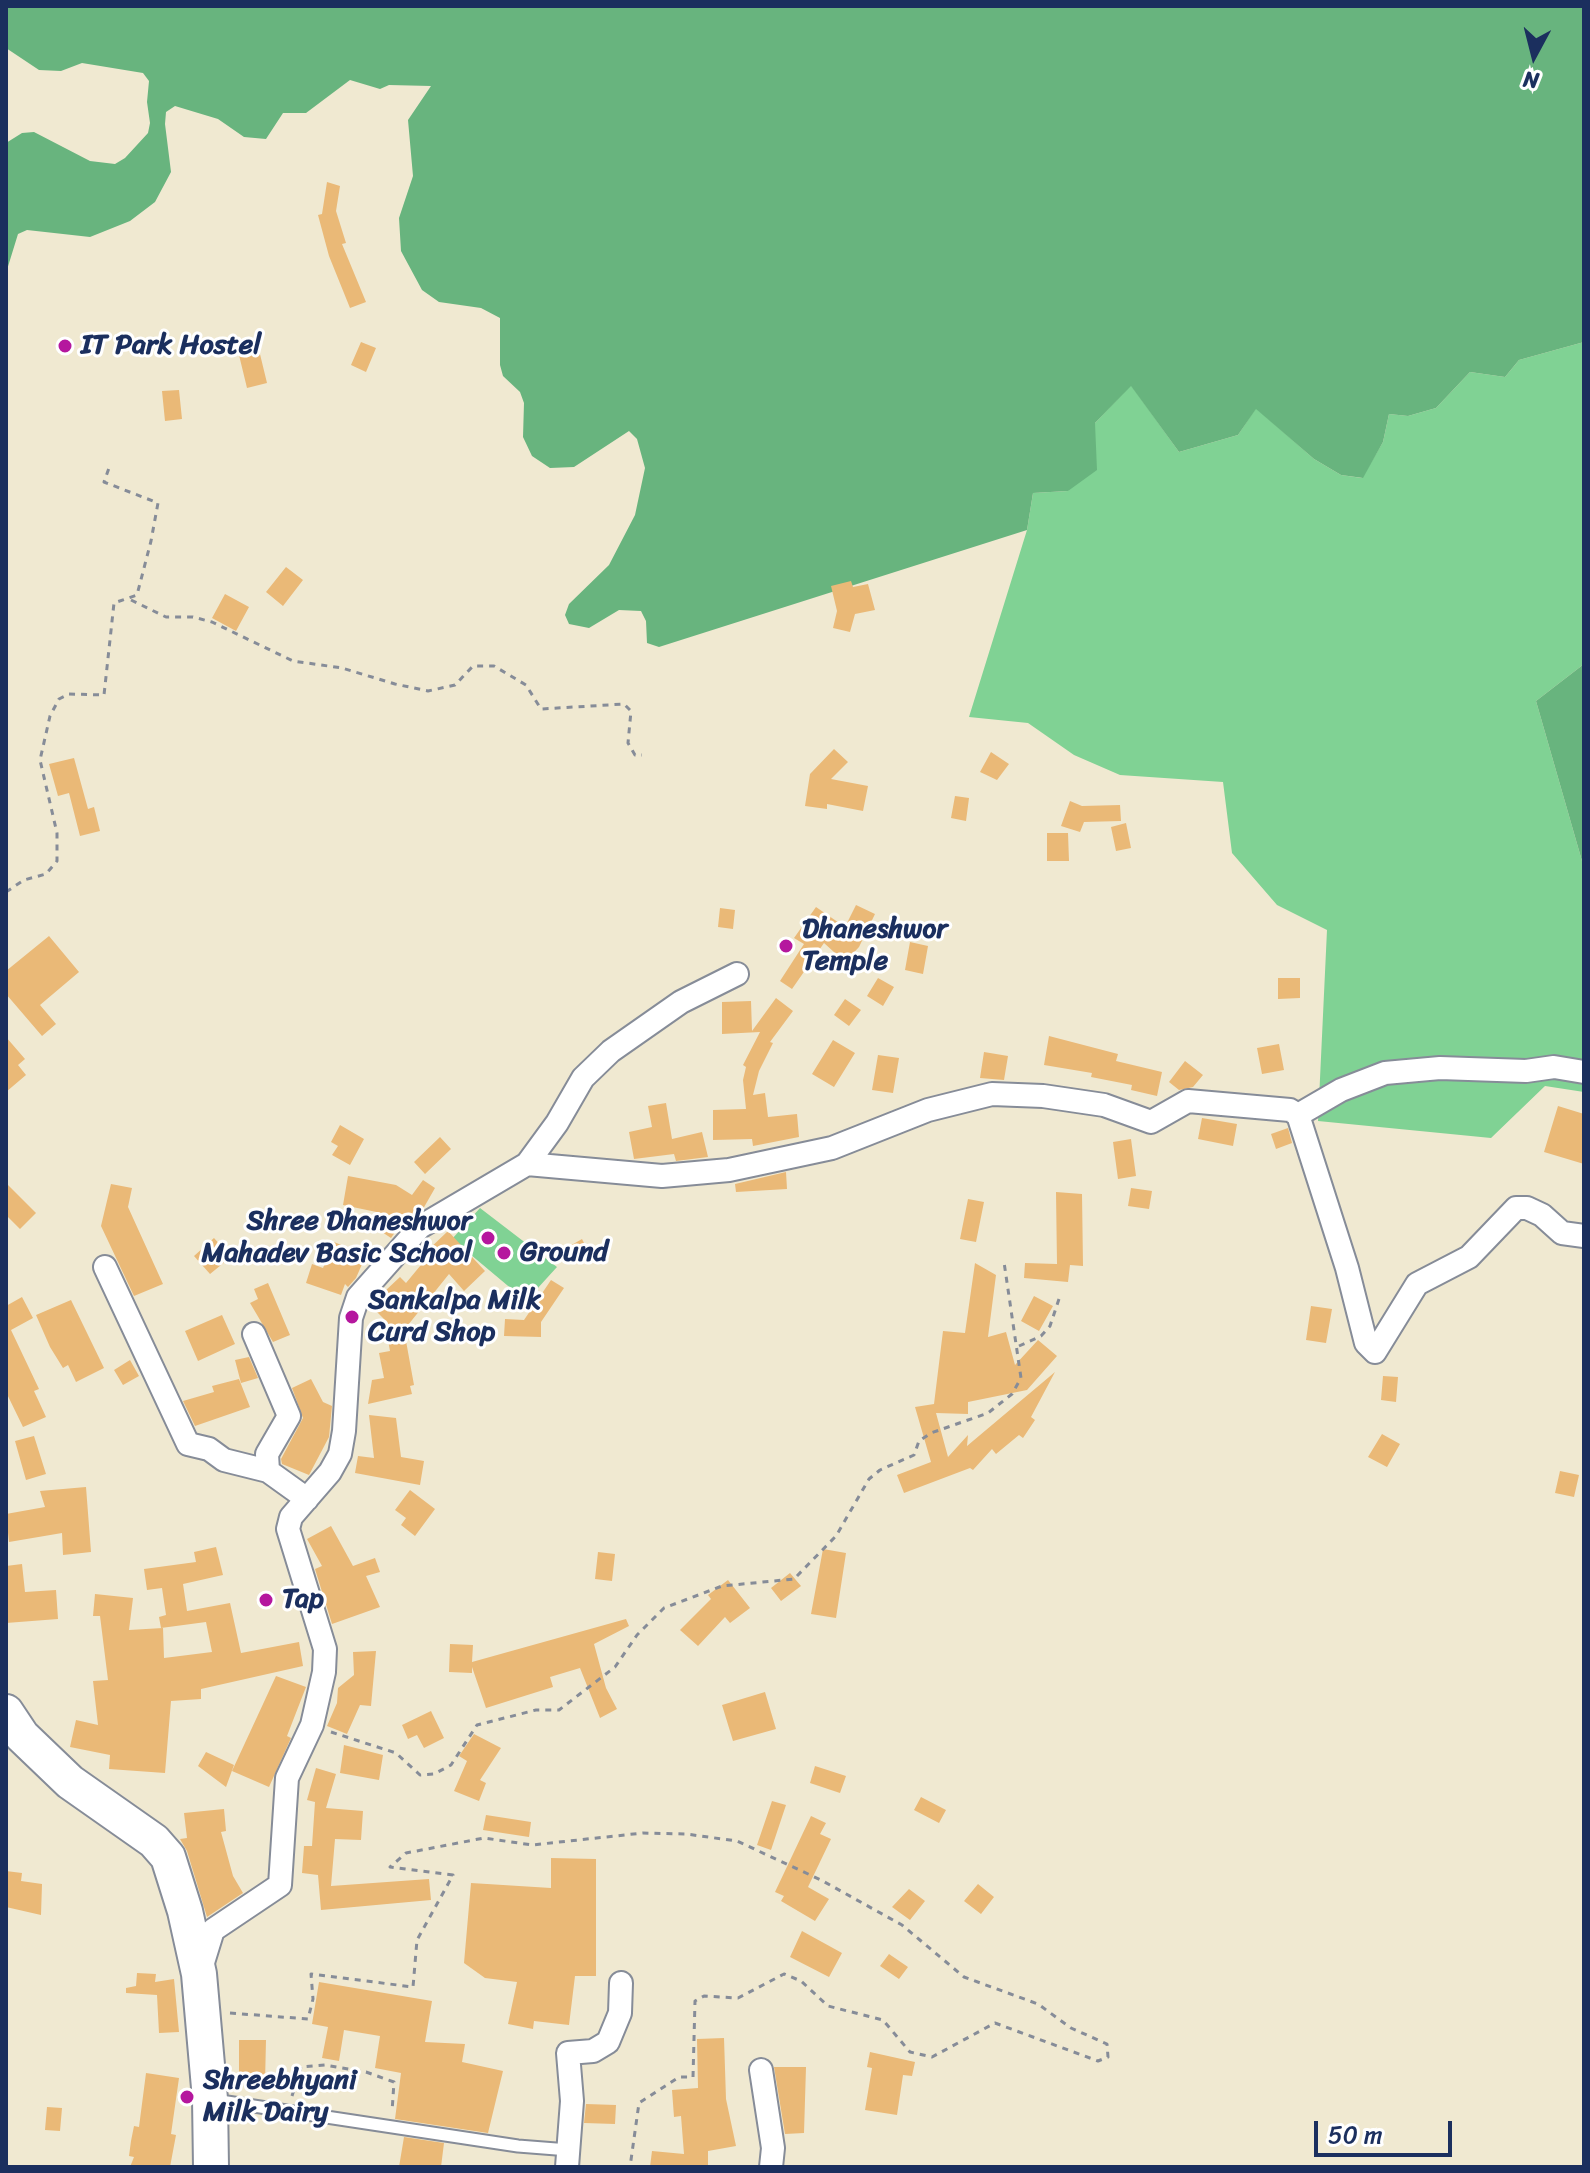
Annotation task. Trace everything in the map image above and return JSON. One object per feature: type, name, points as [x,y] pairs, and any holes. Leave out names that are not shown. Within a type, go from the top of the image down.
[{"type":"main road","points":[[6,1712],[22,1736],[70,1782],[154,1841],[168,1857],[185,1911],[199,1974],[210,2099],[211,2167]]},
{"type":"street","points":[[199,1974],[213,1930],[280,1885],[287,1778],[312,1725],[324,1672],[325,1649],[288,1529],[291,1517],[340,1454],[351,1318],[358,1297],[420,1227],[527,1164],[557,1123],[583,1078],[611,1051],[681,1002],[737,974]]},
{"type":"street","points":[[1298,1115],[1341,1090],[1385,1073],[1440,1068],[1526,1071],[1554,1067],[1584,1072]]},
{"type":"street","points":[[527,1164],[662,1176],[729,1170],[832,1148],[928,1110],[992,1094],[1043,1096],[1104,1105],[1151,1122],[1188,1101],[1290,1110],[1298,1115],[1347,1268],[1366,1343],[1375,1352],[1417,1284],[1469,1257],[1516,1208],[1527,1208],[1542,1215],[1562,1233],[1584,1236]]},
{"type":"street","points":[[105,1267],[188,1444],[209,1449],[224,1460],[268,1471],[307,1499]]},
{"type":"street","points":[[254,1334],[289,1416],[267,1454],[268,1471]]},
{"type":"street","points":[[568,2159],[572,2101],[568,2053],[593,2051],[608,2042],[620,2013],[621,1983]]},
{"type":"street","points":[[761,2070],[773,2148],[771,2167]]},
{"type":"lane","points":[[210,2099],[387,2126],[568,2159]]},
{"type":"path","points":[[6,892],[24,880],[46,874],[57,861],[57,833],[40,760],[50,716],[59,699],[69,694],[104,695],[114,603],[131,600],[137,595],[158,503],[104,482],[109,468]]},
{"type":"path","points":[[131,600],[166,617],[193,617],[212,622],[293,661],[342,668],[428,691],[455,685],[473,666],[494,666],[526,685],[541,709],[624,704],[631,711],[628,743],[635,755],[642,755]]},
{"type":"path","points":[[312,1725],[396,1753],[420,1775],[434,1774],[451,1765],[477,1725],[536,1710],[559,1710],[615,1667],[637,1635],[664,1608],[722,1586],[794,1579],[836,1536],[869,1479],[880,1470],[914,1455],[919,1441],[931,1433],[988,1413],[1012,1394],[1021,1378],[1019,1346],[1004,1262]]},
{"type":"path","points":[[1019,1346],[1041,1336],[1050,1326],[1060,1296]]},
{"type":"path","points":[[203,2011],[308,2019],[313,1999],[311,1974],[413,1987],[417,1940],[453,1875],[390,1867],[406,1853],[484,1838],[532,1845],[643,1833],[686,1834],[737,1841],[821,1880],[902,1925],[964,1977],[1038,2004],[1071,2028],[1107,2044],[1108,2057],[1098,2061],[995,2023],[932,2057],[910,2052],[883,2020],[828,2006],[801,1981],[784,1974],[738,1998],[704,1996],[695,2001],[693,2077],[679,2077],[639,2103],[630,2167]]},
{"type":"path","points":[[289,2111],[301,2067],[325,2065],[366,2072],[394,2082],[394,2105],[387,2126]]},
{"type":"green space","points":[[6,6],[1584,6],[1584,342],[1519,360],[1505,377],[1470,372],[1436,408],[1408,416],[1389,414],[1383,442],[1363,478],[1341,475],[1314,459],[1256,409],[1238,435],[1179,452],[1131,386],[1095,423],[1097,470],[1068,491],[1033,493],[1027,530],[659,647],[647,643],[646,621],[641,611],[619,610],[589,628],[569,624],[565,615],[569,604],[609,565],[635,515],[645,468],[637,439],[629,431],[574,467],[550,468],[532,456],[523,437],[524,403],[520,392],[503,376],[500,365],[500,318],[481,308],[439,302],[422,290],[401,251],[399,218],[413,176],[408,120],[431,86],[389,85],[380,89],[350,80],[306,113],[283,113],[266,139],[244,137],[218,119],[175,106],[166,112],[165,124],[171,172],[155,202],[130,221],[90,237],[27,230],[18,234],[6,273],[6,143],[22,133],[34,132],[90,161],[115,164],[125,158],[148,133],[150,123],[147,102],[149,81],[143,73],[82,63],[61,71],[39,70],[6,48]]},
{"type":"green space","points":[[1584,342],[1584,664],[1536,701],[1584,868],[1584,1092],[1545,1086],[1491,1138],[1318,1121],[1327,930],[1277,905],[1232,853],[1223,782],[1120,775],[1074,755],[1028,723],[969,717],[1027,530],[1033,493],[1068,491],[1095,423],[1131,385],[1179,452],[1238,435],[1256,408],[1314,459],[1341,475],[1362,478],[1383,442],[1389,414],[1408,416],[1436,408],[1470,372],[1505,377],[1519,360]]},
{"type":"green space","points":[[1584,664],[1584,868],[1536,701]]},
{"type":"green space","name":"Ground","points":[[480,1208],[557,1267],[526,1301],[452,1239]]},
{"type":"building","points":[[327,182],[340,186],[336,211],[346,243],[342,244],[366,302],[350,308],[329,256],[318,215],[322,214]]},
{"type":"building","points":[[361,342],[376,348],[366,372],[351,365]]},
{"type":"building","points":[[259,350],[267,383],[247,388],[239,355]]},
{"type":"building","points":[[179,390],[182,419],[165,421],[162,391]]},
{"type":"building","points":[[286,567],[303,580],[283,606],[266,592]]},
{"type":"building","points":[[851,581],[853,587],[868,584],[875,610],[855,614],[850,632],[833,628],[837,611],[831,586]]},
{"type":"building","points":[[225,594],[249,607],[236,631],[212,618]]},
{"type":"building","points":[[834,749],[848,762],[831,779],[868,786],[863,811],[827,804],[827,809],[805,806],[810,774]]},
{"type":"building","points":[[991,752],[1009,764],[997,780],[980,772]]},
{"type":"building","points":[[74,758],[88,809],[94,807],[100,831],[80,836],[69,793],[58,796],[49,764]]},
{"type":"building","points":[[955,796],[969,798],[966,821],[951,818]]},
{"type":"building","points":[[1070,801],[1082,806],[1120,805],[1121,821],[1084,822],[1080,832],[1061,826]]},
{"type":"building","points":[[1126,823],[1131,848],[1116,851],[1111,827]]},
{"type":"building","points":[[1047,833],[1068,833],[1069,861],[1047,861]]},
{"type":"building","points":[[856,905],[875,914],[859,947],[845,962],[824,943],[792,989],[780,981],[804,944],[794,938],[816,907],[845,927]]},
{"type":"building","points":[[720,908],[735,910],[733,929],[718,927]]},
{"type":"building","points":[[49,936],[79,972],[40,1005],[56,1024],[42,1036],[6,994],[6,971]]},
{"type":"building","points":[[910,942],[928,946],[923,974],[905,970]]},
{"type":"building","points":[[878,978],[894,987],[883,1006],[867,996]]},
{"type":"building","points":[[1278,978],[1300,978],[1300,998],[1278,999]]},
{"type":"building","points":[[776,998],[793,1011],[770,1042],[773,1043],[759,1071],[753,1095],[765,1093],[768,1117],[797,1114],[799,1137],[753,1146],[752,1139],[713,1140],[713,1110],[746,1109],[743,1080],[746,1067],[743,1065],[760,1032],[722,1034],[722,1002],[751,1001],[752,1031]]},
{"type":"building","points":[[845,999],[861,1010],[849,1026],[834,1015]]},
{"type":"building","points":[[1049,1036],[1118,1054],[1116,1061],[1162,1072],[1157,1096],[1131,1090],[1132,1085],[1091,1077],[1092,1073],[1044,1065]]},
{"type":"building","points":[[6,1037],[25,1059],[18,1065],[26,1075],[6,1092]]},
{"type":"building","points":[[833,1040],[855,1053],[834,1087],[812,1074]]},
{"type":"building","points":[[1279,1044],[1284,1070],[1262,1074],[1257,1048]]},
{"type":"building","points":[[984,1052],[1008,1056],[1004,1080],[980,1078]]},
{"type":"building","points":[[878,1055],[899,1058],[893,1093],[872,1090]]},
{"type":"building","points":[[1185,1061],[1203,1075],[1193,1087],[1179,1090],[1169,1082]]},
{"type":"building","points":[[666,1103],[672,1139],[702,1132],[708,1157],[676,1161],[674,1154],[634,1159],[629,1132],[652,1127],[648,1106]]},
{"type":"building","points":[[1558,1106],[1584,1114],[1584,1164],[1544,1152]]},
{"type":"building","points":[[1202,1118],[1237,1124],[1233,1146],[1198,1139]]},
{"type":"building","points":[[340,1125],[364,1139],[350,1165],[332,1155],[338,1146],[331,1142]]},
{"type":"building","points":[[1288,1128],[1292,1143],[1276,1149],[1271,1134]]},
{"type":"building","points":[[440,1137],[451,1149],[425,1174],[414,1162]]},
{"type":"building","points":[[1131,1139],[1136,1176],[1118,1179],[1113,1142]]},
{"type":"building","points":[[786,1172],[787,1189],[736,1192],[735,1184]]},
{"type":"building","points":[[348,1176],[396,1185],[412,1195],[423,1180],[435,1188],[423,1209],[400,1225],[391,1238],[376,1228],[386,1214],[343,1205]]},
{"type":"building","points":[[6,1183],[36,1213],[20,1229],[6,1215]]},
{"type":"building","points":[[111,1184],[132,1188],[128,1207],[163,1284],[134,1296],[101,1226]]},
{"type":"building","points":[[1131,1188],[1152,1191],[1149,1209],[1128,1206]]},
{"type":"building","points":[[1056,1192],[1082,1194],[1083,1266],[1070,1265],[1068,1282],[1024,1278],[1025,1263],[1057,1264]]},
{"type":"building","points":[[968,1199],[984,1202],[976,1242],[960,1239]]},
{"type":"building","points":[[448,1231],[485,1271],[464,1291],[449,1274],[404,1330],[414,1385],[410,1386],[412,1394],[368,1404],[372,1380],[384,1378],[379,1353],[390,1351],[384,1319],[370,1305],[400,1277],[406,1283],[430,1254],[427,1251]]},
{"type":"building","points":[[214,1238],[231,1257],[210,1274],[194,1256]]},
{"type":"building","points":[[582,1239],[591,1257],[577,1264],[568,1247]]},
{"type":"building","points":[[334,1242],[366,1255],[356,1278],[348,1287],[345,1284],[341,1295],[306,1283],[312,1264],[323,1268]]},
{"type":"building","points":[[975,1263],[996,1275],[988,1337],[1006,1332],[1015,1365],[1038,1340],[1057,1356],[1027,1390],[968,1402],[968,1414],[936,1413],[948,1457],[968,1435],[967,1446],[1055,1372],[1031,1417],[1035,1420],[1023,1438],[1019,1435],[996,1454],[992,1449],[973,1470],[970,1468],[904,1493],[897,1475],[931,1462],[915,1407],[934,1404],[943,1331],[965,1333]]},
{"type":"building","points":[[551,1280],[564,1288],[541,1322],[541,1337],[504,1336],[505,1319],[524,1320]]},
{"type":"building","points":[[268,1283],[290,1335],[273,1342],[250,1303],[258,1299],[254,1289]]},
{"type":"building","points":[[1034,1296],[1053,1306],[1039,1331],[1021,1321]]},
{"type":"building","points":[[22,1297],[33,1318],[11,1330],[39,1389],[34,1391],[46,1417],[23,1427],[6,1392],[6,1306]]},
{"type":"building","points":[[71,1300],[104,1368],[76,1382],[68,1365],[63,1368],[50,1347],[36,1315]]},
{"type":"building","points":[[1311,1306],[1332,1309],[1326,1343],[1306,1340]]},
{"type":"building","points":[[222,1315],[235,1344],[198,1361],[185,1331]]},
{"type":"building","points":[[249,1357],[258,1378],[241,1383],[235,1360]]},
{"type":"building","points":[[130,1360],[139,1376],[123,1385],[114,1370]]},
{"type":"building","points":[[1383,1376],[1398,1377],[1396,1402],[1381,1400]]},
{"type":"building","points":[[239,1379],[250,1407],[195,1426],[183,1401],[214,1392],[212,1386]]},
{"type":"building","points":[[311,1379],[323,1402],[332,1406],[329,1437],[309,1475],[282,1464],[281,1459],[303,1418],[292,1388]]},
{"type":"building","points":[[369,1415],[396,1418],[401,1457],[424,1461],[420,1485],[355,1473],[358,1456],[374,1458]]},
{"type":"building","points":[[1382,1434],[1400,1444],[1387,1467],[1368,1457]]},
{"type":"building","points":[[34,1436],[46,1474],[26,1480],[15,1441]]},
{"type":"building","points":[[1560,1471],[1579,1475],[1574,1497],[1555,1493]]},
{"type":"building","points":[[86,1487],[91,1552],[63,1555],[62,1533],[9,1542],[6,1514],[45,1507],[40,1491]]},
{"type":"building","points":[[410,1490],[435,1509],[415,1536],[401,1525],[406,1518],[395,1510]]},
{"type":"building","points":[[331,1526],[353,1566],[375,1558],[380,1572],[366,1576],[380,1607],[332,1624],[315,1569],[322,1566],[307,1539]]},
{"type":"building","points":[[216,1547],[223,1575],[183,1584],[187,1611],[230,1603],[241,1653],[299,1642],[303,1666],[201,1689],[201,1699],[171,1701],[165,1773],[109,1769],[110,1755],[70,1747],[76,1720],[98,1725],[93,1681],[108,1680],[100,1616],[93,1616],[95,1594],[133,1598],[129,1630],[163,1628],[164,1658],[212,1652],[206,1622],[161,1628],[159,1617],[166,1615],[162,1588],[147,1590],[144,1569],[196,1562],[194,1552]]},
{"type":"building","points":[[823,1549],[846,1553],[836,1618],[811,1614]]},
{"type":"building","points":[[598,1552],[615,1554],[612,1581],[595,1579]]},
{"type":"building","points":[[22,1564],[25,1592],[56,1590],[58,1619],[6,1623],[6,1566]]},
{"type":"building","points":[[790,1573],[801,1586],[781,1601],[771,1588]]},
{"type":"building","points":[[728,1580],[750,1608],[730,1623],[725,1617],[698,1646],[680,1630],[711,1599],[708,1595]]},
{"type":"building","points":[[626,1619],[629,1626],[594,1644],[606,1688],[617,1709],[600,1718],[580,1668],[550,1677],[553,1687],[486,1708],[472,1667],[472,1673],[449,1672],[450,1644],[473,1645],[472,1662]]},
{"type":"building","points":[[376,1651],[371,1706],[360,1705],[347,1734],[327,1726],[337,1703],[338,1688],[354,1675],[353,1652]]},
{"type":"building","points":[[276,1676],[306,1687],[287,1736],[291,1738],[269,1787],[232,1771]]},
{"type":"building","points":[[765,1692],[776,1729],[733,1741],[722,1705]]},
{"type":"building","points":[[431,1711],[444,1738],[424,1748],[417,1735],[408,1739],[402,1725]]},
{"type":"building","points":[[474,1734],[501,1748],[480,1780],[486,1783],[479,1801],[454,1791],[467,1761],[459,1756]]},
{"type":"building","points":[[344,1745],[383,1755],[379,1780],[340,1773]]},
{"type":"building","points":[[206,1752],[234,1765],[226,1787],[198,1766]]},
{"type":"building","points":[[815,1766],[846,1776],[840,1793],[810,1783]]},
{"type":"building","points":[[316,1768],[336,1774],[326,1808],[363,1811],[361,1840],[335,1839],[331,1886],[429,1879],[431,1900],[321,1910],[318,1875],[302,1873],[304,1846],[312,1846],[315,1802],[307,1800]]},
{"type":"building","points":[[921,1797],[946,1810],[939,1823],[914,1810]]},
{"type":"building","points":[[772,1801],[786,1805],[771,1850],[757,1845]]},
{"type":"building","points":[[224,1809],[226,1831],[221,1832],[233,1876],[243,1893],[207,1917],[187,1851],[180,1839],[187,1838],[184,1813]]},
{"type":"building","points":[[486,1815],[531,1822],[529,1837],[483,1830]]},
{"type":"building","points":[[811,1816],[826,1823],[820,1834],[831,1839],[808,1887],[829,1899],[815,1921],[781,1901],[784,1896],[775,1892]]},
{"type":"building","points":[[551,1858],[596,1859],[596,1976],[575,1976],[569,2025],[534,2021],[533,2029],[508,2024],[517,1982],[485,1978],[464,1963],[471,1883],[551,1888]]},
{"type":"building","points":[[6,1871],[22,1873],[21,1881],[42,1884],[41,1915],[6,1907]]},
{"type":"building","points":[[978,1884],[994,1897],[981,1914],[964,1901]]},
{"type":"building","points":[[909,1889],[925,1901],[910,1920],[892,1907]]},
{"type":"building","points":[[802,1931],[842,1953],[829,1977],[790,1957]]},
{"type":"building","points":[[889,1954],[908,1967],[899,1979],[880,1966]]},
{"type":"building","points":[[137,1973],[156,1974],[155,1982],[174,1979],[179,2032],[159,2033],[157,1995],[126,1993],[126,1988],[136,1986]]},
{"type":"building","points":[[319,1982],[432,2001],[425,2042],[465,2044],[462,2062],[503,2071],[488,2133],[395,2119],[401,2073],[375,2068],[380,2036],[344,2030],[339,2061],[322,2058],[328,2027],[312,2024]]},
{"type":"building","points":[[724,2038],[726,2099],[736,2146],[708,2151],[708,2167],[650,2167],[652,2151],[684,2154],[681,2116],[674,2117],[672,2090],[698,2088],[697,2039]]},
{"type":"building","points":[[239,2040],[266,2040],[265,2083],[239,2082]]},
{"type":"building","points":[[870,2052],[915,2062],[912,2076],[903,2075],[897,2115],[865,2110],[872,2068],[867,2067]]},
{"type":"building","points":[[774,2067],[806,2067],[804,2133],[785,2134]]},
{"type":"building","points":[[146,2073],[179,2078],[171,2134],[176,2135],[170,2167],[130,2167],[134,2157],[129,2156],[131,2141],[134,2126],[139,2127]]},
{"type":"building","points":[[586,2104],[616,2105],[615,2124],[584,2123]]},
{"type":"building","points":[[47,2107],[62,2108],[60,2131],[45,2130]]},
{"type":"building","points":[[404,2137],[444,2143],[441,2167],[399,2167]]},
{"type":"place","name":"IT Park Hostel","points":[[65,346]]},
{"type":"place","name":"Dhaneshwor Temple","points":[[786,946]]},
{"type":"place","name":"Shree Dhaneshwor Mahadev Basic School","points":[[488,1238]]},
{"type":"place","name":"Ground","points":[[504,1253]]},
{"type":"place","name":"Sankalpa Milk Curd Shop","points":[[352,1317]]},
{"type":"place","name":"Tap","points":[[266,1600]]},
{"type":"place","name":"Shreebhyani Milk Dairy","points":[[187,2097]]}]
